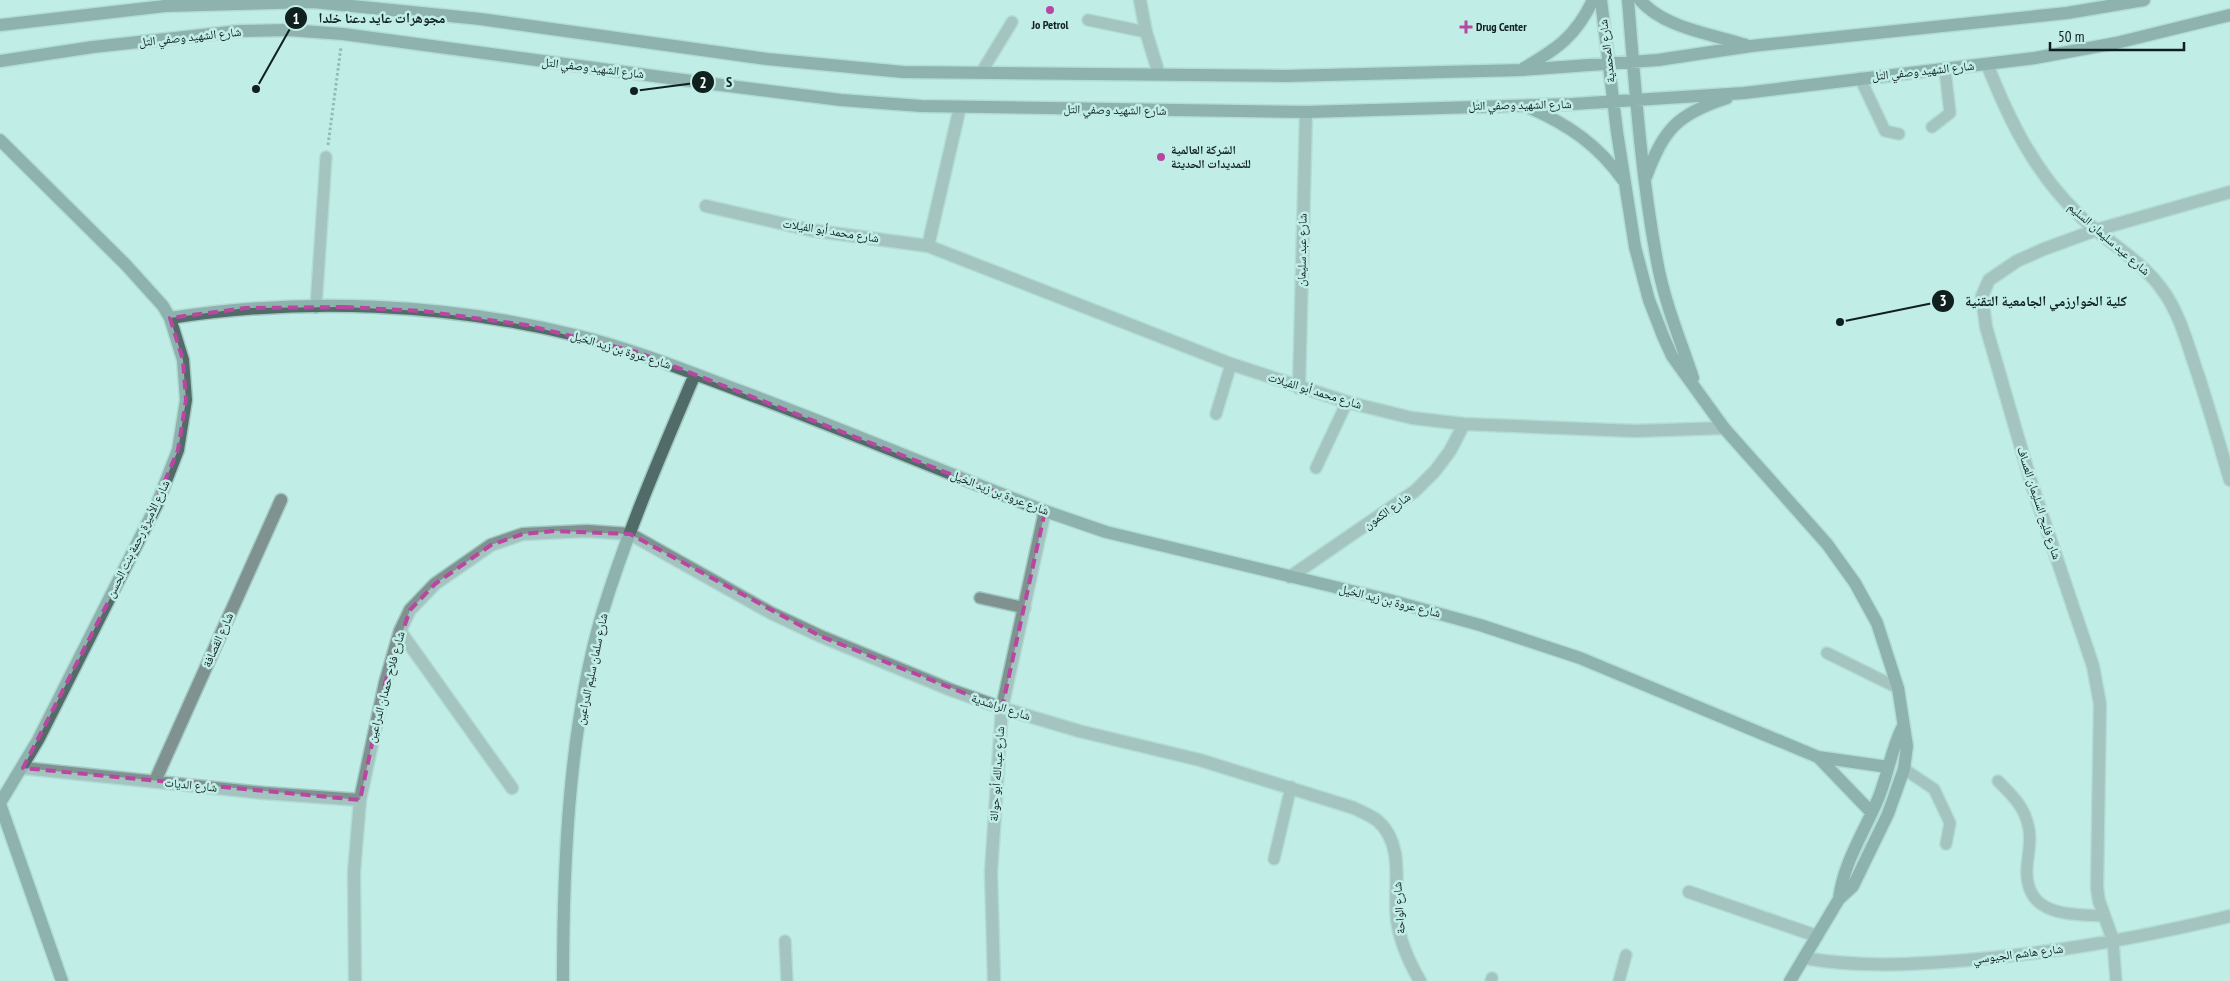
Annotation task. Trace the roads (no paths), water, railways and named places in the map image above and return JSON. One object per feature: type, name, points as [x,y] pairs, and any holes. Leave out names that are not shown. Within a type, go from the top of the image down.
[{"type":"street","points":[[1140,0],[1146,32],[1159,74]]},
{"type":"street","points":[[1522,70],[1563,44],[1579,27],[1594,0]]},
{"type":"street","name":"شارع المحمدية","points":[[1601,0],[1613,101],[1639,266],[1656,320],[1672,356],[1696,388]]},
{"type":"street","name":"شارع المحمدية","points":[[1628,0],[1636,100],[1657,262],[1666,298],[1696,388]]},
{"type":"street","points":[[1640,0],[1652,11],[1676,23],[1751,46]]},
{"type":"street","points":[[0,25],[165,6],[304,2],[379,4],[831,66],[903,72],[1285,76],[1522,70],[1633,62],[1751,46],[2067,13],[2144,0]]},
{"type":"street","name":"شارع الشهيد وصفي التل","points":[[0,61],[93,47],[239,31],[288,30],[343,34],[841,100],[960,107],[1306,112],[1525,106],[1744,92],[1987,64],[2116,43],[2230,15]]},
{"type":"street","name":"شارع عيد سليمان السليم","points":[[1987,64],[2003,105],[2036,165],[2064,200],[2096,230],[2145,268],[2175,309],[2207,400],[2230,480]]},
{"type":"street","points":[[1645,180],[1659,144],[1680,119],[1695,110],[1744,92]]},
{"type":"street","points":[[1525,106],[1556,120],[1586,139],[1611,163],[1625,184]]},
{"type":"street","points":[[928,246],[960,107]]},
{"type":"street","name":"شارع عبد سليمان","points":[[1299,388],[1306,112]]},
{"type":"street","name":"شارع الأميرة رحمة بنت الحسن","points":[[0,140],[154,295],[170,318],[183,360],[186,400],[178,450],[140,540],[23,768],[0,804],[62,981]]},
{"type":"street","name":"شارع فليح السليمان العساف","points":[[2113,940],[2104,916],[2097,888],[2100,704],[2093,666],[2031,482],[1986,327],[1982,296],[1989,280],[2017,261],[2096,230],[2230,192]]},
{"type":"street","name":"شارع محمد أبو الفيلات","points":[[706,206],[810,230],[928,246],[1231,364],[1299,388],[1412,418],[1464,424],[1635,432],[1724,428]]},
{"type":"street","name":"شارع عروة بن زيد الخيل","points":[[170,318],[246,308],[316,307],[422,311],[526,326],[578,336],[637,352],[1046,511],[1106,532],[1398,602],[1534,642],[1580,658],[1818,757],[1888,767]]},
{"type":"street","name":"شارع سلمان سليم الدراعين","points":[[563,981],[568,842],[583,701],[602,614],[630,534],[695,374]]},
{"type":"street","points":[[1696,388],[1724,428],[1827,544],[1855,583],[1877,623],[1898,688],[1907,746],[1904,769],[1888,814],[1869,858],[1853,886],[1839,899],[1790,981]]},
{"type":"street","name":"شارع الكمون","points":[[1290,577],[1415,491],[1435,471],[1450,451],[1464,424]]},
{"type":"street","name":"شارع القصافة","points":[[155,781],[281,500]]},
{"type":"street","name":"شارع عبدالله أبو حوالة","points":[[994,981],[991,872],[1002,708],[1026,608],[1046,511]]},
{"type":"street","name":"شارع فلاح حمدان الدراعين","points":[[355,981],[354,872],[360,800],[377,718],[400,631],[410,610],[435,584],[491,545],[524,534],[554,531],[630,534]]},
{"type":"street","name":"شارع الراشدية","points":[[630,534],[795,625],[951,690],[1002,708],[1079,731],[1200,760],[1291,787],[1354,808],[1378,821],[1387,833]]},
{"type":"street","points":[[400,631],[512,788]]},
{"type":"street","points":[[1839,899],[1841,880],[1863,834],[1888,767],[1894,743],[1903,726]]},
{"type":"street","name":"شارع عروة بن زيد الخيل","points":[[1818,757],[1871,812]]},
{"type":"street","name":"شارع الديات","points":[[23,768],[264,794],[360,800]]},
{"type":"street","name":"شارع الواحة","points":[[1387,833],[1396,866],[1397,919],[1401,941],[1420,981]]},
{"type":"street","points":[[1689,892],[1816,936]]},
{"type":"street","name":"شارع هاشم الجيوسي","points":[[1804,958],[1840,964],[1898,965],[1990,958],[2113,940],[2230,916]]},
{"type":"lane","points":[[1088,20],[1146,32]]},
{"type":"lane","points":[[981,73],[1012,22]]},
{"type":"lane","points":[[1932,127],[1950,113],[1945,70]]},
{"type":"lane","points":[[1860,78],[1885,130],[1899,134]]},
{"type":"lane","points":[[316,307],[326,157]]},
{"type":"lane","points":[[1216,414],[1231,364]]},
{"type":"lane","points":[[1316,468],[1347,402]]},
{"type":"lane","points":[[980,598],[1026,608]]},
{"type":"lane","points":[[1827,653],[1898,688]]},
{"type":"lane","points":[[1904,769],[1934,789],[1950,823],[1946,844]]},
{"type":"lane","points":[[1998,781],[2013,795],[2024,812],[2029,827],[2026,879],[2034,898],[2048,910],[2104,916]]},
{"type":"lane","points":[[1274,859],[1291,787]]},
{"type":"lane","name":"شارع فليح السليمان العساف","points":[[2113,940],[2116,981]]},
{"type":"lane","points":[[785,941],[788,981]]},
{"type":"lane","points":[[1619,981],[1626,955]]},
{"type":"place","name":"Jo Petrol","points":[[1050,10]]},
{"type":"place","name":"Drug Center","points":[[1466,27]]},
{"type":"place","name":"مجوهرات عايد دعنا خلدا","points":[[256,89]]},
{"type":"place","name":"S","points":[[634,91]]},
{"type":"place","name":"الشركة العالمية للتمديدات الحديثة","points":[[1161,157]]},
{"type":"place","name":"كلية الخوارزمي الجامعية التقنية","points":[[1840,322]]}]
